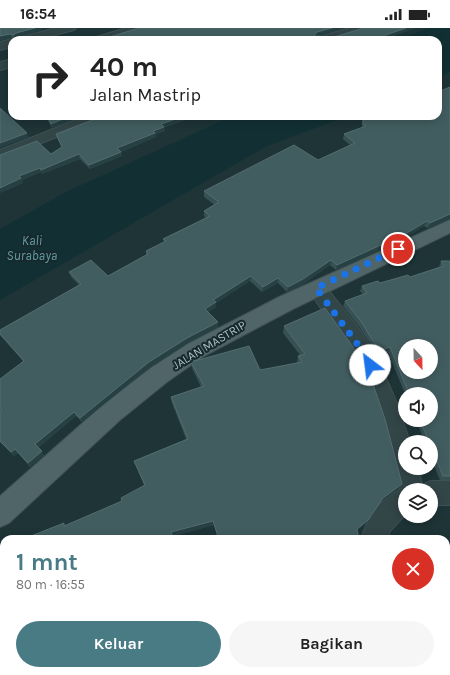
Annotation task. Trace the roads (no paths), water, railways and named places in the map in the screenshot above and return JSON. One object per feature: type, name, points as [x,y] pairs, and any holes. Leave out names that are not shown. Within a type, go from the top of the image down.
[{"type":"main road","name":"JALAN MASTRIP","points":[[0,514],[46,471],[128,399],[185,357],[246,322],[372,261],[450,226]]},
{"type":"street","points":[[111,36],[138,28]]},
{"type":"street","points":[[334,36],[360,28]]},
{"type":"street","points":[[49,36],[63,34]]},
{"type":"street","points":[[0,155],[88,120]]},
{"type":"street","points":[[316,288],[361,349],[370,365],[383,395],[398,444]]},
{"type":"street","points":[[438,494],[450,493]]},
{"type":"street","points":[[375,535],[376,528],[398,505]]},
{"type":"water","points":[[428,28],[450,28],[450,72],[442,76],[442,36],[409,36]]},
{"type":"water","name":"Kali Surabaya","points":[[223,120],[337,120],[267,146],[0,300],[0,229],[64,193]]}]
